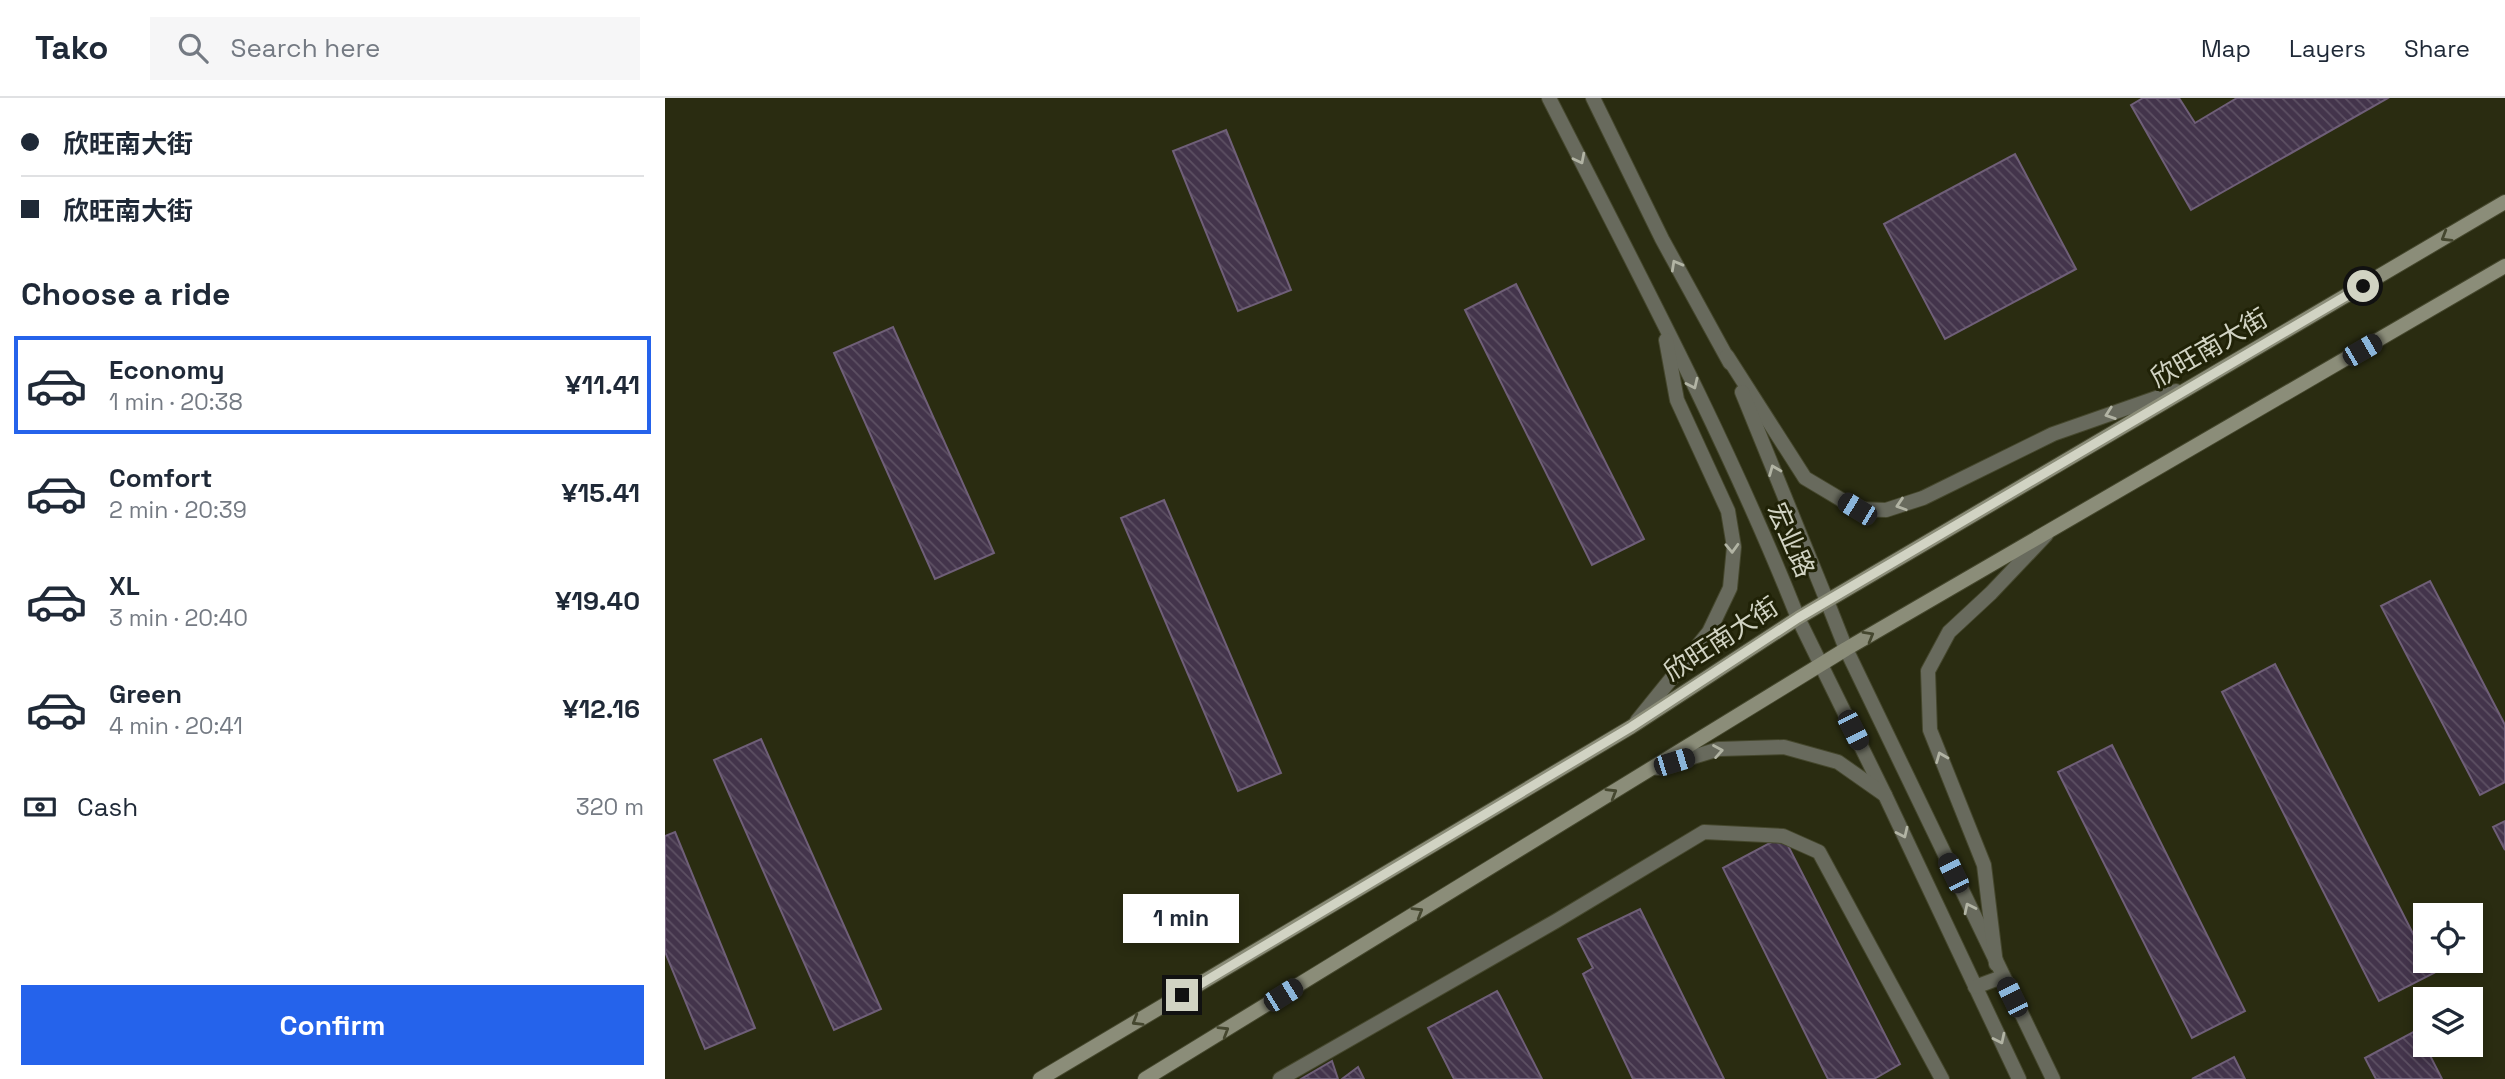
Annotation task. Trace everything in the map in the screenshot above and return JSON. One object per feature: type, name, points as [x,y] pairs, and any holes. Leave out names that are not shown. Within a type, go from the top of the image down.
[{"type":"main road","name":"欣旺南大街","points":[[1040,1079],[1631,727],[1798,618],[2505,202]]},
{"type":"main road","points":[[1145,1079],[1846,649],[2505,266]]},
{"type":"street","name":"宏业路","points":[[1549,98],[1663,321],[1775,560],[1820,666],[1885,795],[2019,1079]]},
{"type":"street","name":"宏业路","points":[[1593,98],[1662,239],[1727,356],[1846,649],[2053,1079]]},
{"type":"street","points":[[1631,727],[1709,632],[1730,588],[1734,547],[1728,511],[1677,400],[1663,321]]},
{"type":"street","points":[[1727,356],[1805,478],[1857,509],[1886,510],[1923,498],[2053,434],[2197,384]]},
{"type":"street","points":[[1975,988],[1999,970],[1984,865],[1930,730],[1928,671],[1949,632],[1991,593],[2051,530]]},
{"type":"street","points":[[1652,769],[1719,749],[1784,747],[1838,762],[1885,795]]},
{"type":"street","points":[[1280,1079],[1556,921],[1704,832],[1783,836],[1818,852],[1942,1079]]},
{"type":"building","points":[[2143,98],[2179,98],[2195,123],[2237,98],[2388,98],[2191,210],[2131,105]]},
{"type":"building","points":[[1226,130],[1291,290],[1238,311],[1173,151]]},
{"type":"building","points":[[2015,154],[2076,269],[1945,339],[1884,224]]},
{"type":"building","points":[[1516,284],[1644,539],[1592,565],[1465,310]]},
{"type":"building","points":[[893,327],[994,553],[935,579],[834,353]]},
{"type":"building","points":[[1164,500],[1281,773],[1238,791],[1121,518]]},
{"type":"building","points":[[2430,581],[2505,725],[2505,782],[2480,795],[2381,606]]},
{"type":"building","points":[[2275,664],[2413,934],[2413,973],[2434,973],[2379,1001],[2222,692]]},
{"type":"building","points":[[761,739],[881,1009],[834,1030],[714,760]]},
{"type":"building","points":[[2112,745],[2245,1011],[2192,1038],[2058,772]]},
{"type":"building","points":[[2505,821],[2505,850],[2493,827]]},
{"type":"building","points":[[675,832],[755,1028],[705,1049],[665,952],[665,836]]},
{"type":"building","points":[[1783,836],[1900,1064],[1874,1079],[1828,1079],[1723,868]]},
{"type":"building","points":[[1640,909],[1724,1079],[1633,1079],[1583,974],[1593,968],[1578,939]]},
{"type":"building","points":[[1497,991],[1542,1079],[1454,1079],[1428,1028]]},
{"type":"building","points":[[2413,1032],[2413,1057],[2431,1057],[2442,1079],[2376,1079],[2365,1058]]},
{"type":"building","points":[[2234,1057],[2245,1079],[2192,1079]]},
{"type":"building","points":[[1332,1061],[1338,1079],[1301,1079]]},
{"type":"building","points":[[1358,1067],[1364,1079],[1342,1079]]},
{"type":"route","points":[[1182,995],[1631,727],[1798,618],[2363,286]]}]
